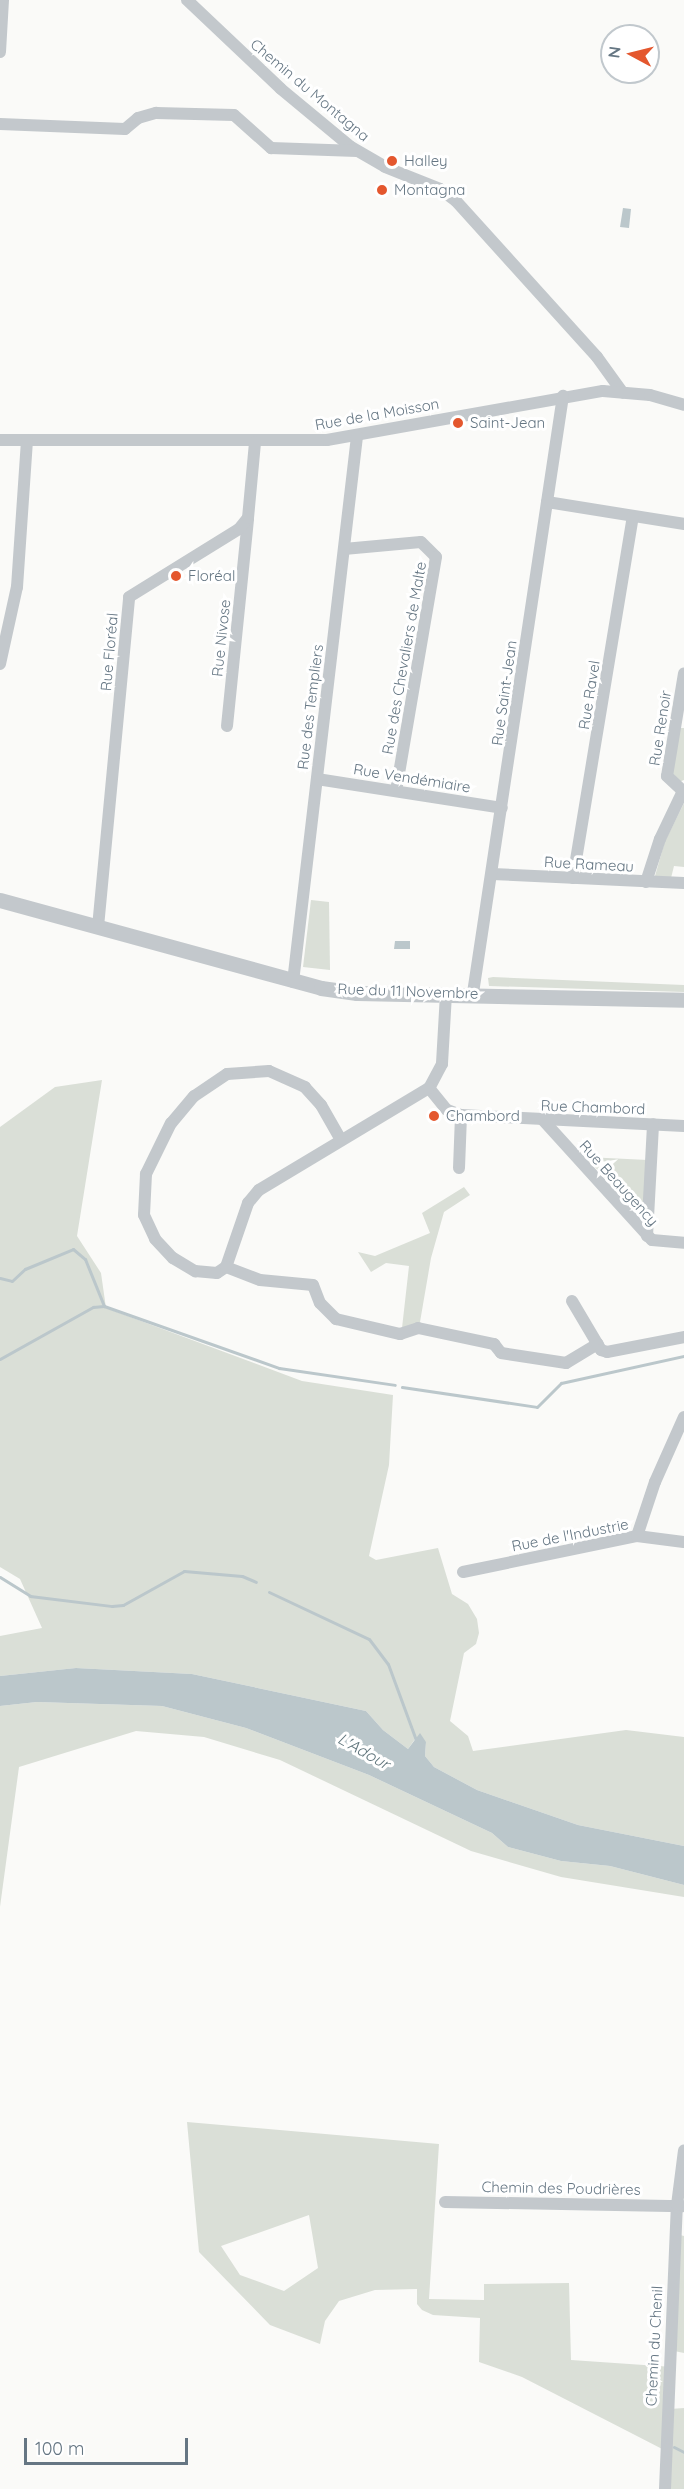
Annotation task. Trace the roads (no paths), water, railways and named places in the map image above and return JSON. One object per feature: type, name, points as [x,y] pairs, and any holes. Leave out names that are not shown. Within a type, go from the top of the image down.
[{"type":"street","points":[[0,52],[3,0]]},
{"type":"street","name":"Chemin du Montagna","points":[[187,0],[281,89],[358,151],[385,167],[440,189],[456,201],[597,357],[623,393]]},
{"type":"street","points":[[0,124],[124,129],[138,118],[156,113],[234,115],[271,148],[358,151]]},
{"type":"street","name":"Rue de la Moisson","points":[[0,440],[255,441],[357,436],[563,396],[623,393],[650,395],[684,405]]},
{"type":"street","name":"Rue Saint-Jean","points":[[473,993],[563,396]]},
{"type":"street","name":"Rue des Templiers","points":[[293,982],[357,436]]},
{"type":"street","points":[[0,664],[4,630],[17,587],[27,440]]},
{"type":"street","points":[[248,518],[255,441]]},
{"type":"street","points":[[547,502],[684,524]]},
{"type":"street","name":"Rue Ravel","points":[[573,878],[633,517]]},
{"type":"street","name":"Rue Nivose","points":[[227,726],[248,518]]},
{"type":"street","name":"Rue Floréal","points":[[98,927],[129,597],[238,529],[248,518]]},
{"type":"street","name":"Rue des Chevaliers de Malte","points":[[344,549],[421,542],[436,557],[396,791]]},
{"type":"street","name":"Rue Renoir","points":[[646,882],[660,839],[684,790],[668,776],[684,673]]},
{"type":"street","name":"Rue Vendémiaire","points":[[316,778],[502,808]]},
{"type":"street","name":"Rue Rameau","points":[[492,874],[684,883]]},
{"type":"street","name":"Rue du 11 Novembre","points":[[0,900],[293,982],[357,993],[473,993],[684,1000]]},
{"type":"street","points":[[226,1267],[248,1203],[259,1190],[429,1088],[442,1064],[446,994]]},
{"type":"street","points":[[341,1140],[321,1105],[305,1087],[281,1074],[240,1070],[227,1074],[194,1096],[171,1123],[157,1147],[146,1174],[144,1215],[155,1239],[173,1258],[206,1274],[226,1267],[260,1280],[314,1285],[320,1303],[336,1319],[400,1334],[418,1328],[494,1344],[501,1353],[566,1363],[598,1344]]},
{"type":"street","points":[[429,1088],[447,1110],[461,1115],[459,1168]]},
{"type":"street","name":"Rue Chambord","points":[[461,1115],[684,1126]]},
{"type":"street","name":"Rue Beaugency","points":[[543,1120],[647,1236],[652,1240],[684,1243]]},
{"type":"street","points":[[647,1236],[653,1124]]},
{"type":"street","points":[[572,1301],[601,1350],[612,1352],[684,1337]]},
{"type":"street","points":[[637,1536],[655,1482],[684,1417]]},
{"type":"street","name":"Rue de l'Industrie","points":[[463,1572],[637,1536],[684,1542]]},
{"type":"street","points":[[680,2205],[684,2150]]},
{"type":"street","name":"Chemin des Poudrières","points":[[445,2202],[680,2205]]},
{"type":"street","name":"Chemin du Chenil","points":[[665,2489],[680,2205]]},
{"type":"water","points":[[623,208],[631,209],[629,228],[620,227]]},
{"type":"water","points":[[395,941],[410,941],[410,949],[394,949]]},
{"type":"water","name":"L'Adour","points":[[76,1668],[192,1674],[366,1711],[383,1730],[408,1749],[420,1733],[426,1742],[425,1756],[434,1767],[477,1790],[578,1825],[684,1846],[684,1885],[610,1866],[561,1861],[508,1847],[492,1833],[369,1775],[246,1728],[162,1706],[37,1702],[0,1706],[0,1676]]},
{"type":"waterway","points":[[0,1278],[12,1281],[25,1269],[73,1249],[85,1259],[104,1306]]},
{"type":"waterway","points":[[0,1359],[93,1307],[104,1306],[279,1368],[395,1385]]},
{"type":"waterway","points":[[402,1387],[537,1407],[561,1383],[684,1356]]},
{"type":"waterway","points":[[0,1577],[30,1596],[112,1606],[123,1605],[184,1571],[242,1576],[256,1582]]},
{"type":"waterway","points":[[269,1592],[369,1639],[388,1664],[416,1740]]},
{"type":"waterway","points":[[674,2447],[684,2452]]},
{"type":"place","name":"Halley","points":[[392,161]]},
{"type":"place","name":"Montagna","points":[[382,190]]},
{"type":"place","name":"Saint-Jean","points":[[458,423]]},
{"type":"place","name":"Floréal","points":[[176,576]]},
{"type":"place","name":"Chambord","points":[[434,1116]]}]
